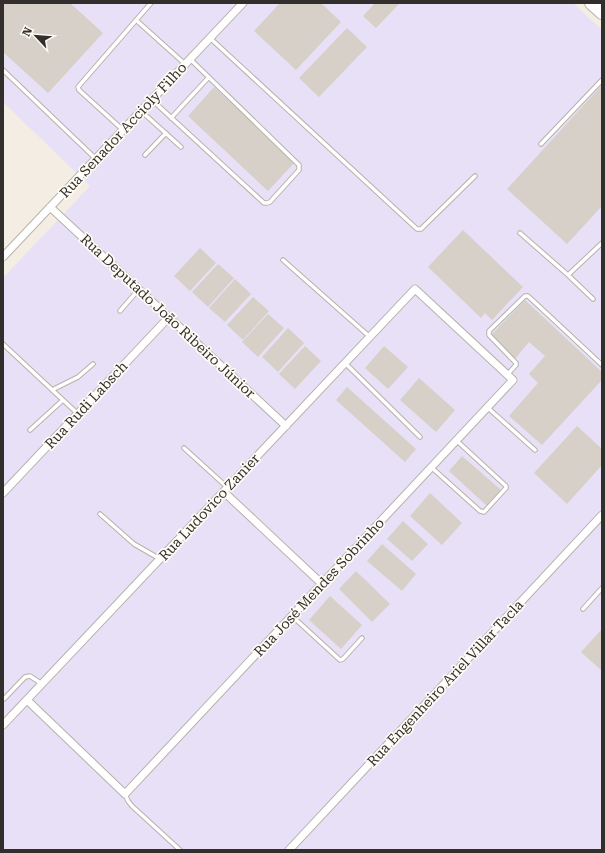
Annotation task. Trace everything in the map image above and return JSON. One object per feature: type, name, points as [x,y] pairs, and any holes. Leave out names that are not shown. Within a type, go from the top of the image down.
[{"type":"main road","points":[[591,3],[602,13]]},
{"type":"street","name":"Rua Senador Accioly Filho","points":[[3,257],[243,3]]},
{"type":"street","name":"Rua Deputado João Ribeiro Júnior","points":[[50,207],[286,426]]},
{"type":"street","name":"Rua Ludovico Zanier","points":[[3,725],[415,289],[510,377]]},
{"type":"street","name":"Rua Rudi Labsch","points":[[3,493],[169,317]]},
{"type":"street","name":"Rua José Mendes Sobrinho","points":[[125,794],[487,407],[510,377]]},
{"type":"street","points":[[226,490],[322,584]]},
{"type":"street","name":"Rua Engenheiro Ariel Villar Tacla","points":[[289,850],[602,515]]},
{"type":"street","points":[[27,700],[125,794]]},
{"type":"lane","points":[[123,130],[78,88],[151,3]]},
{"type":"lane","points":[[136,20],[209,77],[299,165],[299,170],[270,202],[264,203],[152,100]]},
{"type":"lane","points":[[210,38],[417,229],[421,229],[475,176]]},
{"type":"lane","points":[[3,70],[96,159]]},
{"type":"lane","points":[[172,118],[209,77]]},
{"type":"lane","points":[[541,144],[602,80]]},
{"type":"lane","points":[[141,111],[181,147]]},
{"type":"lane","points":[[145,155],[166,133]]},
{"type":"lane","points":[[520,233],[593,299]]},
{"type":"lane","points":[[568,275],[602,243]]},
{"type":"lane","points":[[283,260],[370,337]]},
{"type":"lane","points":[[120,311],[139,289]]},
{"type":"lane","points":[[510,377],[516,363],[489,335],[489,331],[525,296],[528,296],[602,365]]},
{"type":"lane","points":[[3,344],[78,414]]},
{"type":"lane","points":[[345,363],[420,438]]},
{"type":"lane","points":[[52,390],[78,377],[93,364]]},
{"type":"lane","points":[[30,430],[63,400]]},
{"type":"lane","points":[[487,407],[535,450]]},
{"type":"lane","points":[[431,467],[480,511],[484,512],[506,488],[506,486],[456,440]]},
{"type":"lane","points":[[184,448],[226,490]]},
{"type":"lane","points":[[100,514],[134,544],[160,559]]},
{"type":"lane","points":[[583,609],[602,588]]},
{"type":"lane","points":[[292,616],[340,660],[343,659],[362,638]]},
{"type":"lane","points":[[4,700],[26,677],[30,676],[42,684]]},
{"type":"lane","points":[[125,794],[132,806],[180,850]]},
{"type":"shaded area","points":[[3,3],[573,3],[602,30],[602,850],[3,850],[3,278],[90,186],[3,102]]},
{"type":"building","points":[[3,3],[70,3],[103,33],[48,93],[3,52]]},
{"type":"building","points":[[280,3],[321,3],[341,22],[296,70],[254,31]]},
{"type":"building","points":[[375,3],[400,3],[376,28],[363,16]]},
{"type":"building","points":[[347,28],[367,47],[319,97],[299,78]]},
{"type":"building","points":[[602,85],[602,206],[567,244],[507,189]]},
{"type":"building","points":[[214,87],[295,162],[268,191],[188,116]]},
{"type":"building","points":[[463,230],[523,287],[492,320],[485,313],[481,318],[428,267]]},
{"type":"building","points":[[200,248],[216,263],[190,291],[174,276]]},
{"type":"building","points":[[218,264],[234,278],[208,307],[192,292]]},
{"type":"building","points":[[235,279],[251,294],[225,322],[209,308]]},
{"type":"building","points":[[253,297],[269,311],[243,340],[227,325]]},
{"type":"building","points":[[525,300],[602,372],[602,380],[542,445],[509,416],[538,383],[529,374],[545,356],[529,342],[515,359],[491,335]]},
{"type":"building","points":[[268,314],[284,328],[258,357],[242,342]]},
{"type":"building","points":[[288,328],[304,343],[278,372],[262,357]]},
{"type":"building","points":[[305,346],[321,361],[295,389],[279,374]]},
{"type":"building","points":[[384,346],[408,367],[388,389],[365,368]]},
{"type":"building","points":[[419,378],[455,410],[436,432],[400,400]]},
{"type":"building","points":[[347,387],[416,449],[405,462],[336,400]]},
{"type":"building","points":[[577,426],[602,449],[602,465],[567,504],[534,473]]},
{"type":"building","points":[[462,456],[501,490],[487,506],[449,471]]},
{"type":"building","points":[[430,493],[462,523],[442,545],[410,516]]},
{"type":"building","points":[[403,521],[428,544],[412,561],[387,539]]},
{"type":"building","points":[[382,544],[416,574],[402,591],[367,561]]},
{"type":"building","points":[[356,571],[390,604],[372,622],[339,589]]},
{"type":"building","points":[[330,596],[362,625],[341,649],[309,620]]},
{"type":"building","points":[[602,629],[602,671],[581,652]]}]
